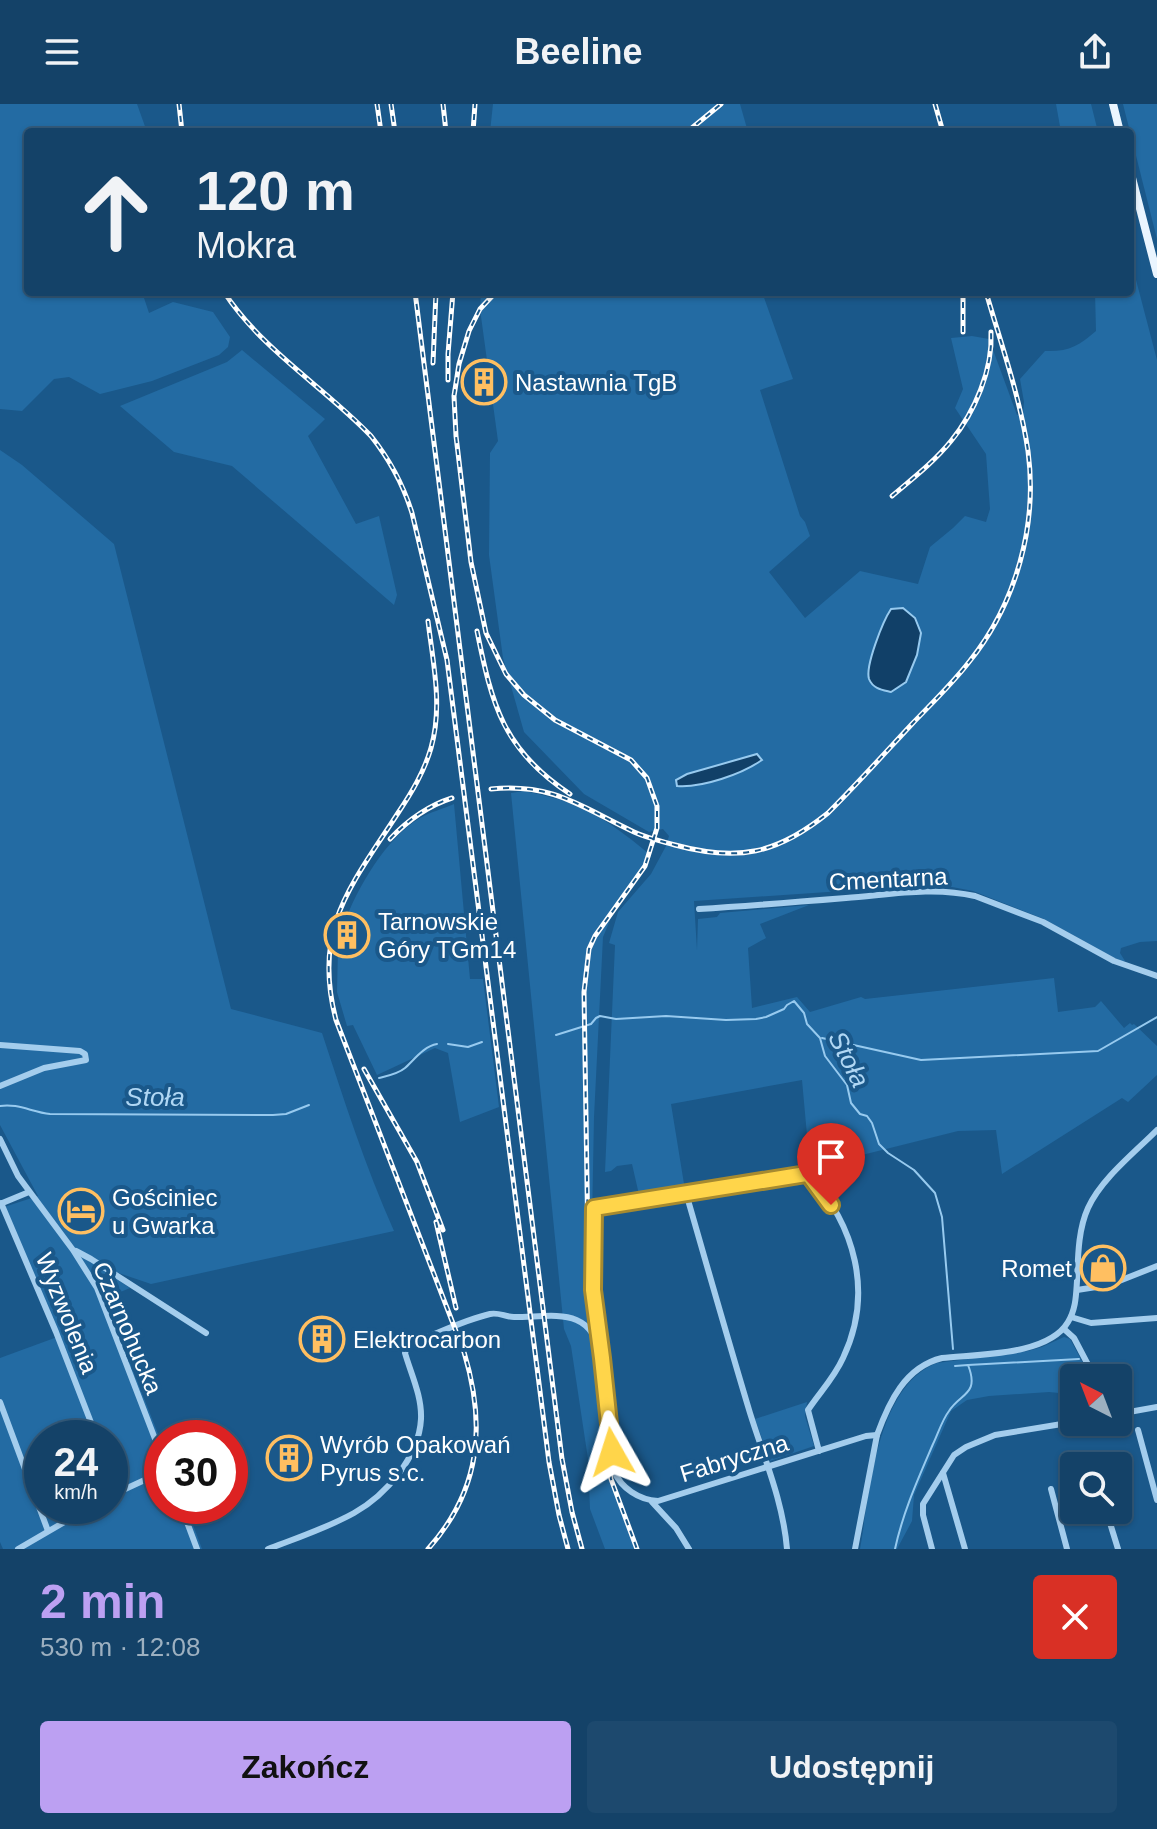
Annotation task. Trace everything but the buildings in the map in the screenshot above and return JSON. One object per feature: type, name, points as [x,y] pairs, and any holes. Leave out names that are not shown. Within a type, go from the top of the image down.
[{"type":"main road","points":[[1113,104],[1119,128]]},
{"type":"main road","points":[[1134,185],[1157,274]]},
{"type":"street","name":"Cmentarna","points":[[699,909],[897,893],[963,893],[1043,922],[1114,961],[1157,976]]},
{"type":"street","points":[[0,1045],[80,1051],[85,1054],[86,1060],[44,1068],[0,1086]]},
{"type":"street","points":[[855,1549],[877,1435],[899,1389],[910,1374],[942,1358],[1032,1346],[1064,1329],[1075,1303],[1080,1237],[1088,1208],[1101,1187],[1157,1130]]},
{"type":"street","name":"Czarnohucka","points":[[0,1139],[29,1192],[97,1288],[148,1420]]},
{"type":"street","points":[[787,1549],[783,1514],[686,1193],[808,1174],[838,1215],[853,1252],[858,1306],[843,1360],[808,1410],[819,1451]]},
{"type":"street","points":[[1,1204],[29,1192]]},
{"type":"street","name":"Fabryczna","points":[[686,1193],[594,1208],[593,1290],[614,1471],[625,1489],[658,1501],[877,1435]]},
{"type":"street","name":"Wyzwolenia","points":[[1,1204],[90,1420]]},
{"type":"street","points":[[73,1250],[206,1333]]},
{"type":"street","points":[[1077,1290],[1123,1281],[1157,1266]]},
{"type":"street","points":[[268,1549],[355,1513],[375,1498],[399,1472],[415,1444],[421,1419],[405,1353],[408,1346],[495,1313],[568,1317],[584,1325],[599,1343]]},
{"type":"street","points":[[1071,1317],[1091,1323],[1157,1318]]},
{"type":"street","points":[[1064,1329],[1074,1338],[1088,1364]]},
{"type":"street","points":[[0,1402],[48,1531]]},
{"type":"street","points":[[1132,1411],[1157,1407]]},
{"type":"street","points":[[932,1549],[923,1504],[950,1460],[960,1450],[987,1438],[1060,1425]]},
{"type":"street","points":[[1138,1430],[1157,1500]]},
{"type":"street","points":[[943,1473],[965,1549]]},
{"type":"street","points":[[1051,1489],[1067,1549]]},
{"type":"street","points":[[652,1501],[676,1528],[689,1549]]},
{"type":"street","points":[[18,1549],[60,1524]]},
{"type":"street","points":[[188,1524],[197,1549]]},
{"type":"street","points":[[1110,1524],[1118,1549]]},
{"type":"shaded area","points":[[0,104],[137,104],[146,128],[24,128],[24,296],[143,296],[149,313],[173,302],[213,312],[230,337],[228,347],[219,355],[152,381],[100,394],[69,377],[54,379],[22,411],[0,409]]},
{"type":"shaded area","points":[[493,104],[740,104],[747,128],[490,128]]},
{"type":"shaded area","points":[[1056,104],[1091,104],[1097,128],[1060,128]]},
{"type":"shaded area","points":[[1123,104],[1157,104],[1157,239],[1134,148],[1134,128],[1129,128]]},
{"type":"shaded area","points":[[1134,272],[1157,360],[1157,941],[1121,948],[1120,953],[1125,961],[1120,961],[1044,919],[973,891],[952,887],[694,901],[697,950],[698,919],[717,917],[720,913],[809,905],[760,924],[766,938],[748,948],[752,1008],[797,997],[810,1012],[861,997],[1054,978],[1058,1012],[1095,1007],[1101,1001],[1124,1028],[1130,1023],[1134,1024],[1157,1046],[1157,1075],[1128,1102],[1122,1098],[1002,1174],[996,1130],[958,1131],[810,1168],[802,1080],[671,1104],[685,1190],[640,1199],[632,1164],[605,1172],[615,945],[609,943],[618,912],[651,874],[669,836],[663,829],[649,832],[584,794],[524,732],[503,658],[489,555],[490,453],[498,441],[481,296],[763,296],[793,379],[760,390],[800,516],[810,536],[769,572],[805,618],[860,571],[918,584],[930,547],[965,516],[986,522],[990,509],[986,454],[955,408],[963,389],[951,338],[972,336],[989,339],[1017,415],[1023,413],[1024,402],[1020,379],[1045,351],[1073,347],[1096,331],[1095,296],[1134,296]]},
{"type":"shaded area","points":[[242,350],[325,419],[308,436],[356,524],[379,516],[397,595],[394,605],[232,466],[174,452],[120,406],[227,362]]},
{"type":"shaded area","points":[[0,450],[22,465],[114,544],[231,1009],[322,1033],[364,1157],[394,1231],[151,1284],[98,1266],[130,1288],[106,1298],[101,1289],[153,1420],[144,1420],[144,1524],[193,1524],[202,1549],[3,1549],[0,1542],[0,1358],[60,1336],[4,1207],[38,1196],[0,1125]]},
{"type":"shaded area","points":[[903,608],[915,618],[921,633],[917,655],[906,682],[891,692],[873,685],[868,673],[879,633],[891,609]]},
{"type":"shaded area","points":[[757,754],[762,760],[733,775],[698,785],[677,786],[676,780],[687,774]]},
{"type":"shaded area","points":[[524,791],[559,799],[587,810],[651,856],[613,913],[603,937],[594,1117],[592,1345],[608,1477],[635,1549],[605,1549],[590,1509],[588,1459],[571,1346],[564,1329],[511,793]]},
{"type":"shaded area","points":[[454,804],[470,979],[483,979],[499,1107],[460,1122],[448,1053],[435,1048],[377,1075],[353,1025],[347,1026],[337,992],[338,949],[341,941],[351,942],[353,926],[344,924],[374,865],[408,827],[424,816]]},
{"type":"shaded area","points":[[1064,1337],[1070,1339],[1083,1364],[1060,1364],[1060,1393],[989,1396],[967,1400],[951,1411],[914,1495],[912,1521],[897,1549],[860,1549],[879,1444],[888,1417],[917,1375],[937,1363],[1042,1347]]},
{"type":"shaded area","points":[[807,1402],[805,1416],[814,1446],[770,1461],[755,1419]]},
{"type":"waterway","name":"Stoła","points":[[556,1035],[591,1024],[600,1016],[616,1019],[666,1016],[756,1019],[784,1009],[794,1001],[804,1013],[807,1024],[820,1038],[825,1056],[847,1085],[851,1103],[872,1123],[879,1144],[914,1170],[935,1193],[942,1217],[953,1349]]},
{"type":"waterway","points":[[822,1038],[921,1060],[1098,1051],[1157,1017]]},
{"type":"waterway","name":"Stoła","points":[[448,1044],[468,1047],[482,1042]]},
{"type":"waterway","name":"Stoła","points":[[379,1078],[402,1070],[424,1050],[437,1044]]},
{"type":"waterway","name":"Stoła","points":[[0,1106],[50,1114],[273,1115],[286,1114],[309,1105]]},
{"type":"waterway","points":[[968,1365],[1079,1359]]},
{"type":"waterway","name":"Stoła","points":[[895,1549],[911,1496],[942,1423],[972,1382],[968,1365],[955,1366]]},
{"type":"railway","points":[[179,104],[182,128]]},
{"type":"railway","points":[[377,104],[380,128]]},
{"type":"railway","points":[[391,104],[394,128]]},
{"type":"railway","points":[[443,104],[446,128]]},
{"type":"railway","points":[[473,128],[475,104]]},
{"type":"railway","points":[[692,128],[721,104]]},
{"type":"railway","points":[[935,104],[942,128]]},
{"type":"railway","points":[[227,296],[256,332],[371,436],[395,473],[412,513],[447,660],[549,1462],[568,1549]]},
{"type":"railway","points":[[416,296],[562,1459],[582,1549]]},
{"type":"railway","points":[[433,363],[436,296]]},
{"type":"railway","points":[[448,380],[453,296]]},
{"type":"railway","points":[[492,296],[480,309],[469,331],[454,396],[471,562],[486,633],[506,674],[524,695],[555,720],[631,760],[647,778],[657,806],[657,828],[645,866],[589,949],[584,992],[588,1245],[603,1431],[611,1479],[637,1549]]},
{"type":"railway","points":[[963,296],[963,332]]},
{"type":"railway","points":[[491,789],[513,788],[550,793],[644,836],[718,853],[756,851],[774,846],[828,813],[969,662],[999,615],[1020,562],[1030,507],[1028,451],[1015,391],[987,296]]},
{"type":"railway","points":[[892,496],[937,456],[968,417],[986,375],[991,332]]},
{"type":"railway","points":[[428,621],[437,700],[431,748],[413,790],[351,886],[340,909],[329,959],[336,1020],[464,1352],[471,1379],[476,1431],[468,1480],[446,1527],[428,1549]]},
{"type":"railway","points":[[477,631],[488,682],[504,724],[529,760],[570,794]]},
{"type":"railway","points":[[390,839],[418,814],[452,798]]},
{"type":"railway","points":[[364,1069],[417,1162],[443,1230]]},
{"type":"railway","points":[[436,1222],[456,1308]]},
{"type":"place","name":"Nastawnia TgB","points":[[484,382]]},
{"type":"place","name":"Tarnowskie Góry TGm14","points":[[347,935]]},
{"type":"place","name":"Gościniec u Gwarka","points":[[81,1211]]},
{"type":"place","name":"Romet","points":[[1103,1268]]},
{"type":"place","name":"Elektrocarbon","points":[[322,1339]]},
{"type":"place","name":"Wyrób Opakowań Pyrus s.c.","points":[[289,1458]]},
{"type":"route","points":[[612,1452],[593,1290],[594,1208],[806,1174],[831,1205]]}]
